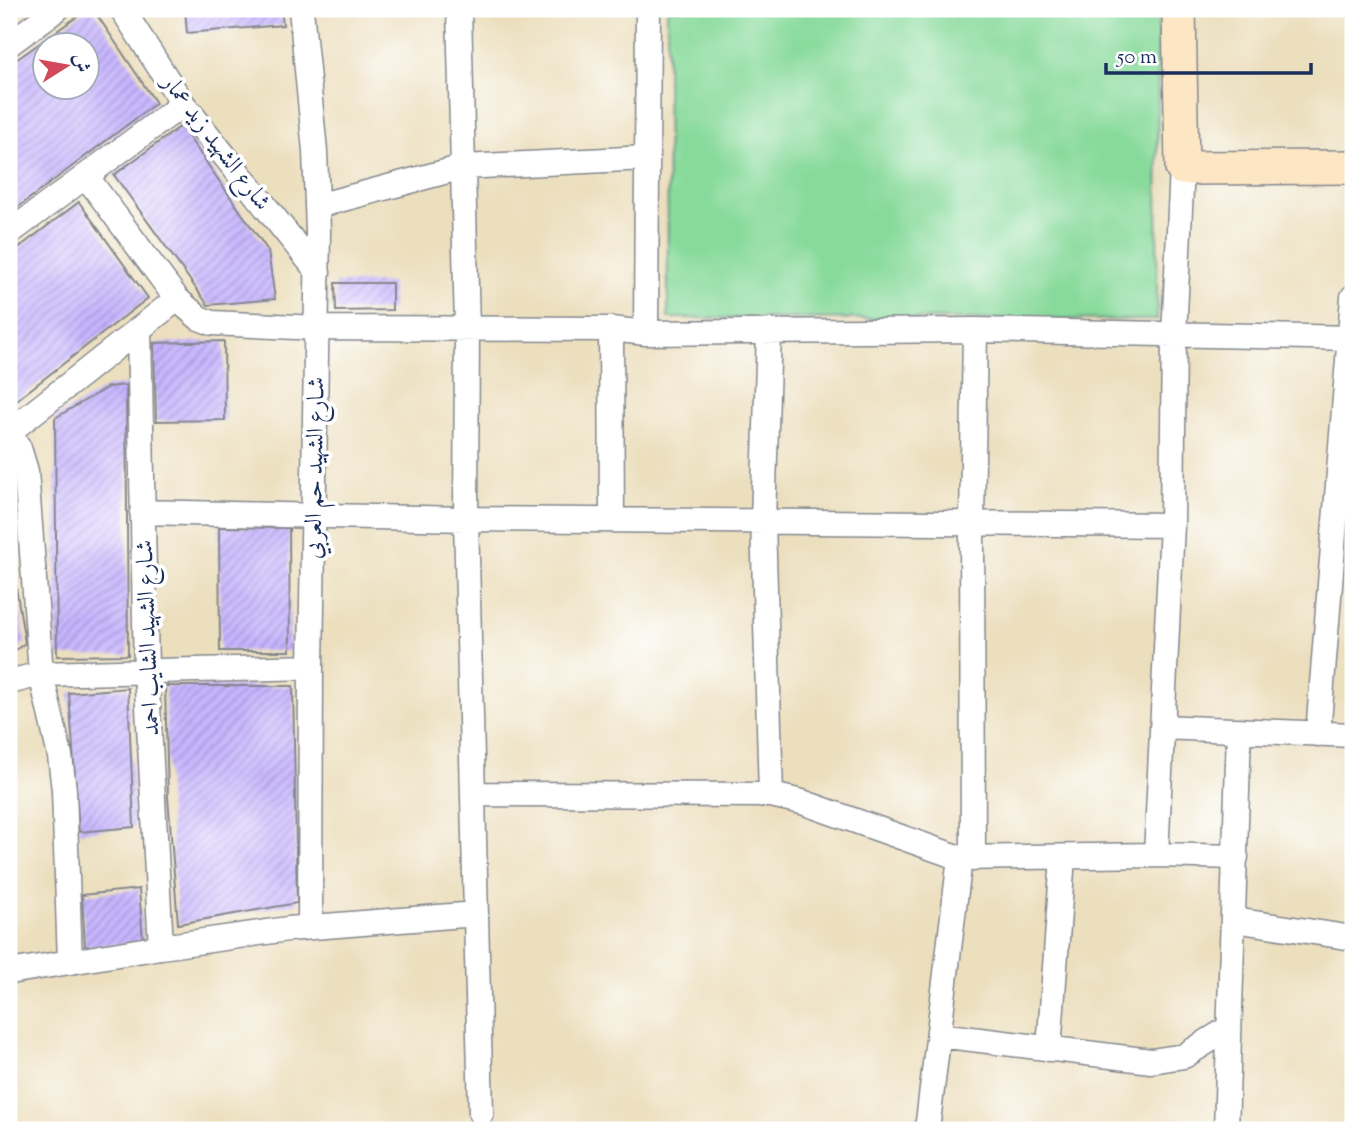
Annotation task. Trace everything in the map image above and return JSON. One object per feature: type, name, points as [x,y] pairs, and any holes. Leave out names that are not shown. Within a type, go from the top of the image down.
[{"type":"street","points":[[9,44],[57,9]]},
{"type":"street","name":"شارع الشهيد زيد عمار","points":[[122,9],[183,104],[318,272]]},
{"type":"street","name":"شـارع الشهيد حم العربي","points":[[302,9],[315,150],[318,272],[310,667],[310,928]]},
{"type":"street","points":[[459,9],[467,328],[466,519],[481,1114]]},
{"type":"street","points":[[646,333],[648,9]]},
{"type":"street","points":[[1156,855],[1172,525],[1174,335],[1182,168],[1180,9]]},
{"type":"street","points":[[9,233],[183,104]]},
{"type":"street","points":[[317,206],[463,167],[647,158]]},
{"type":"street","points":[[1182,168],[1353,167]]},
{"type":"street","points":[[86,176],[177,299],[199,318],[212,323],[317,328],[611,329],[646,333],[975,330],[1352,338]]},
{"type":"street","points":[[1318,734],[1343,540],[1353,297]]},
{"type":"street","points":[[70,962],[64,790],[60,755],[41,674],[26,471],[19,448],[9,432],[177,299]]},
{"type":"street","name":"شـارع الشهيد الشايب احمد","points":[[139,329],[146,670],[161,947]]},
{"type":"street","points":[[611,329],[612,519]]},
{"type":"street","points":[[928,1130],[939,1035],[967,858],[975,330]]},
{"type":"street","points":[[769,331],[763,521],[771,795]]},
{"type":"street","points":[[142,512],[466,519],[1172,525]]},
{"type":"street","points":[[9,682],[41,674],[310,667]]},
{"type":"street","points":[[1162,727],[1353,735]]},
{"type":"street","points":[[1226,1130],[1239,730]]},
{"type":"street","points":[[473,794],[771,795],[802,802],[967,858],[1156,855],[1236,857]]},
{"type":"street","points":[[1049,1049],[1063,857]]},
{"type":"street","points":[[9,972],[161,947],[310,928],[476,914]]},
{"type":"street","points":[[1234,920],[1353,939]]},
{"type":"street","points":[[939,1035],[1151,1061],[1184,1056],[1229,1028]]},
{"type":"green space","points":[[667,9],[1158,9],[1157,320],[668,318]]},
{"type":"building","points":[[88,9],[93,9],[156,103],[9,214],[9,65],[32,49],[32,102],[102,102],[102,32],[56,32]]},
{"type":"building","points":[[185,9],[281,9],[283,25],[187,33]]},
{"type":"building","points":[[181,126],[268,251],[275,299],[208,305],[114,175]]},
{"type":"building","points":[[79,202],[148,298],[9,406],[9,255]]},
{"type":"building","points":[[335,283],[392,283],[392,310],[336,311]]},
{"type":"building","points":[[224,341],[225,420],[156,421],[154,343]]},
{"type":"building","points":[[126,385],[128,655],[57,656],[55,418],[108,387]]},
{"type":"building","points":[[219,527],[289,528],[290,651],[220,651]]},
{"type":"building","points":[[9,543],[25,643],[9,655]]},
{"type":"building","points":[[165,686],[293,686],[297,903],[178,924],[168,797]]},
{"type":"building","points":[[128,688],[134,827],[79,832],[69,693]]},
{"type":"building","points":[[139,889],[143,941],[85,947],[82,895]]}]
